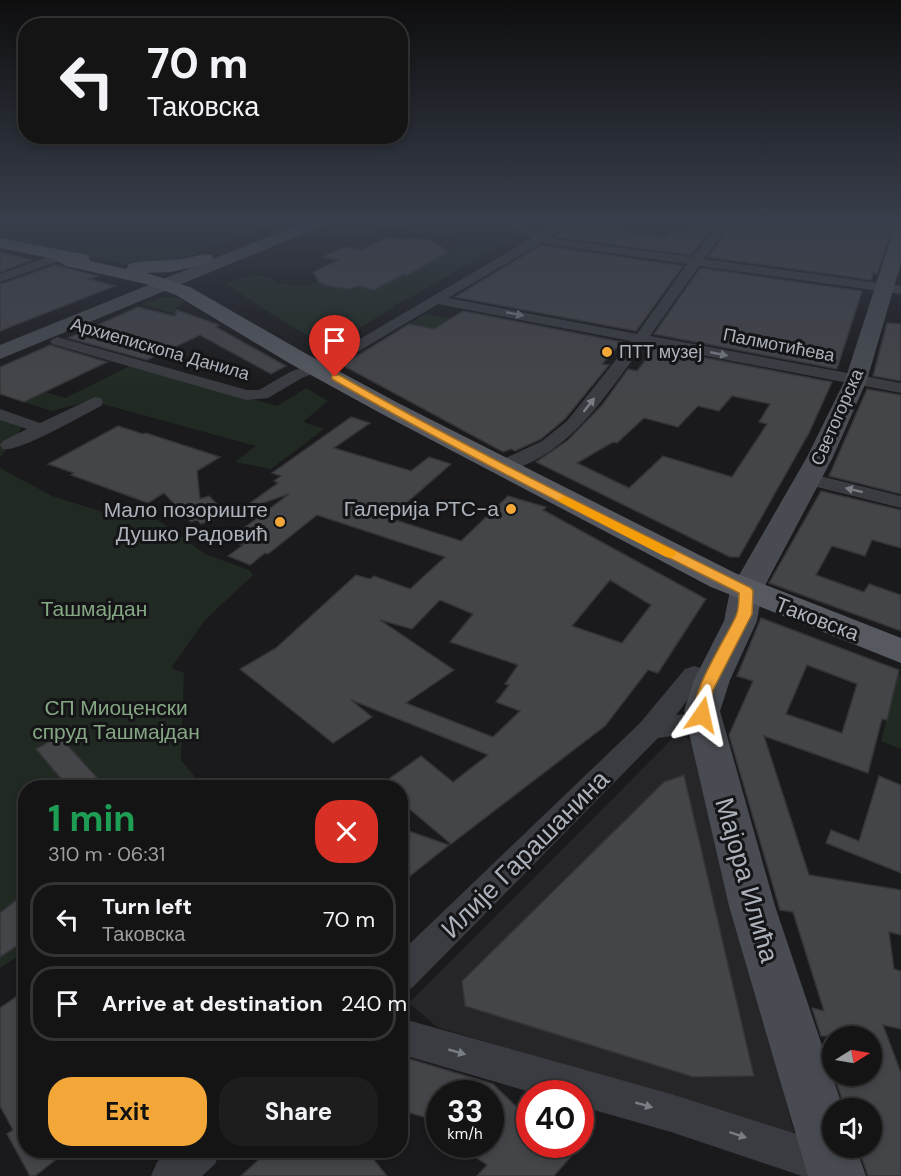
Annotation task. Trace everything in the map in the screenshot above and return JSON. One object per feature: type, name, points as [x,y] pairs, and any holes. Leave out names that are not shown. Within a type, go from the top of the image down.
[{"type":"main road","points":[[153,278],[164,280]]},
{"type":"main road","points":[[157,278],[164,280]]},
{"type":"main road","points":[[205,278],[225,303]]},
{"type":"main road","name":"Таковска","points":[[164,280],[391,410],[746,591],[901,651]]},
{"type":"main road","name":"Таковска","points":[[164,280],[208,292],[308,354],[319,368]]},
{"type":"main road","points":[[127,300],[172,293],[190,295]]},
{"type":"street","points":[[0,343],[169,278]]},
{"type":"street","name":"Архиепископа Данила","points":[[57,341],[246,395],[262,394],[296,375],[319,368],[473,278]]},
{"type":"street","points":[[502,467],[548,445],[569,430],[641,339],[684,278]]},
{"type":"street","points":[[811,278],[893,289]]},
{"type":"street","points":[[0,353],[127,300],[164,280]]},
{"type":"street","name":"Светогорска","points":[[746,591],[808,479],[856,380],[893,289]]},
{"type":"street","name":"Палмотићева","points":[[437,300],[901,388]]},
{"type":"street","points":[[9,445],[94,402]]},
{"type":"street","points":[[0,414],[42,429]]},
{"type":"street","points":[[808,479],[901,502]]},
{"type":"street","points":[[703,717],[706,690],[744,614],[746,591]]},
{"type":"street","name":"Илије Гарашанина","points":[[408,969],[650,730],[694,675],[724,606],[746,591]]},
{"type":"street","points":[[694,675],[693,691],[703,717]]},
{"type":"street","points":[[650,730],[703,717]]},
{"type":"street","name":"Мајора Илића","points":[[703,717],[752,906],[797,1048],[826,1171]]},
{"type":"street","points":[[408,1038],[671,1113],[826,1171]]},
{"type":"street","points":[[171,1176],[192,1158]]},
{"type":"shaded area","points":[[674,737],[688,738],[693,745],[795,1136],[437,1027],[409,1003]]},
{"type":"green space","points":[[243,278],[269,278],[279,284],[307,286],[318,280],[326,286],[337,289],[358,286],[374,290],[396,278],[445,278],[394,305],[334,344],[311,337],[296,329],[226,284]]},
{"type":"green space","points":[[164,297],[175,297],[186,302],[175,308],[178,312],[175,314],[140,304]]},
{"type":"green space","points":[[425,314],[450,318],[433,329],[409,324]]},
{"type":"green space","points":[[132,365],[277,406],[306,388],[328,401],[303,422],[324,429],[271,469],[235,462],[256,446],[95,402],[90,401],[52,411],[24,402],[46,392],[65,398]]},
{"type":"green space","points":[[0,418],[23,426],[0,458]]},
{"type":"green space","name":"Ташмајдан","points":[[0,468],[52,496],[125,519],[158,520],[205,554],[249,570],[253,575],[205,620],[171,668],[184,673],[181,760],[197,780],[18,780],[18,956],[0,968]]},
{"type":"green space","points":[[899,673],[901,674],[901,749],[881,741]]},
{"type":"building","points":[[18,278],[92,278],[89,279],[115,286],[0,331],[0,284]]},
{"type":"building","points":[[317,278],[397,278],[374,290],[358,286],[349,289],[327,286]]},
{"type":"building","points":[[487,278],[674,278],[636,331],[455,297]]},
{"type":"building","points":[[693,278],[770,278],[862,291],[837,369],[654,334]]},
{"type":"building","points":[[138,307],[175,316],[177,310],[219,325],[216,327],[286,366],[271,374],[200,335],[147,360],[68,338]]},
{"type":"building","points":[[463,311],[622,342],[602,364],[609,365],[565,419],[541,439],[515,451],[511,449],[503,452],[342,365],[409,324],[434,329]]},
{"type":"building","points":[[887,323],[901,324],[901,381],[873,376]]},
{"type":"building","points":[[50,345],[107,362],[24,402],[0,394],[0,367]]},
{"type":"building","points":[[655,348],[832,382],[809,433],[739,557],[730,557],[536,462],[568,440],[602,405],[628,369],[637,371]],"holes":[[[732,396],[770,404],[759,422],[767,424],[732,477],[663,456],[629,488],[577,463],[613,442],[617,443],[644,418],[678,427],[698,406],[719,411]]]},
{"type":"building","points":[[867,389],[901,395],[901,494],[829,476]]},
{"type":"building","points":[[351,417],[370,423],[334,448],[411,471],[429,457],[451,464],[389,518],[461,541],[508,496],[546,507],[543,510],[706,599],[658,673],[648,670],[605,726],[451,844],[408,808],[408,780],[387,780],[421,756],[453,782],[488,755],[351,700],[372,717],[333,743],[240,669],[276,648],[356,575],[370,579],[374,576],[410,589],[445,557],[317,515],[268,554],[265,553],[250,565],[228,556],[243,545],[228,540],[289,494],[251,507],[250,503],[278,483],[274,481],[281,476],[272,473]],"holes":[[[610,580],[651,605],[622,643],[572,626]],[[440,600],[473,614],[450,642],[518,665],[505,684],[509,685],[496,702],[520,711],[493,737],[406,703],[454,670],[380,620],[412,629]]]},
{"type":"building","points":[[118,426],[220,457],[197,471],[200,499],[209,496],[228,515],[201,524],[197,520],[191,522],[164,493],[148,503],[71,475],[74,473],[48,464]]},
{"type":"building","points":[[821,491],[901,510],[901,548],[872,540],[865,556],[832,546],[816,575],[864,592],[869,584],[901,595],[901,631],[769,583]]},
{"type":"building","points":[[761,618],[899,670],[887,720],[882,719],[868,773],[764,736],[809,875],[901,890],[901,935],[889,932],[894,969],[901,971],[901,1029],[883,1025],[901,1073],[901,1176],[868,1176],[862,1158],[882,1158],[882,1098],[842,1098],[837,1086],[882,1086],[882,1026],[822,1026],[821,1036],[812,1008],[824,1011],[793,912],[780,910],[729,735],[753,681],[737,676]],"holes":[[[807,665],[857,684],[842,733],[786,714]]]},
{"type":"building","points":[[59,736],[99,780],[62,780],[36,749]]},
{"type":"building","points":[[684,775],[754,1076],[693,1077],[465,1006],[462,981],[664,782]]},
{"type":"building","points":[[879,776],[901,785],[901,873],[826,843],[831,830],[859,841]]},
{"type":"building","points":[[408,831],[449,845],[408,878]]},
{"type":"building","points":[[18,898],[18,945],[0,957],[0,913]]},
{"type":"building","points":[[18,996],[18,1154],[7,1134],[13,1130],[0,1106],[0,1008]]},
{"type":"building","points":[[408,1058],[480,1080],[426,1080],[426,1118],[408,1112]]},
{"type":"building","points":[[504,1095],[516,1106],[516,1158],[570,1158],[554,1176],[477,1176],[487,1165],[477,1158],[504,1158]]},
{"type":"building","points":[[20,1158],[58,1158],[35,1176],[30,1176]]},
{"type":"building","points":[[260,1158],[372,1158],[387,1176],[241,1176]]},
{"type":"slow traffic","points":[[564,500],[671,554]]},
{"type":"place","name":"ПТТ музеј","points":[[607,352]]},
{"type":"place","name":"Галерија РТС-а","points":[[511,509]]},
{"type":"place","name":"Мало позориште Душко Радовић","points":[[280,522]]},
{"type":"route","points":[[335,377],[391,410],[746,591],[744,614],[712,675],[706,690],[702,715]]},
{"type":"park label","name":"СП Миоценски спруд Ташмајдан","points":[[116,720]]}]
